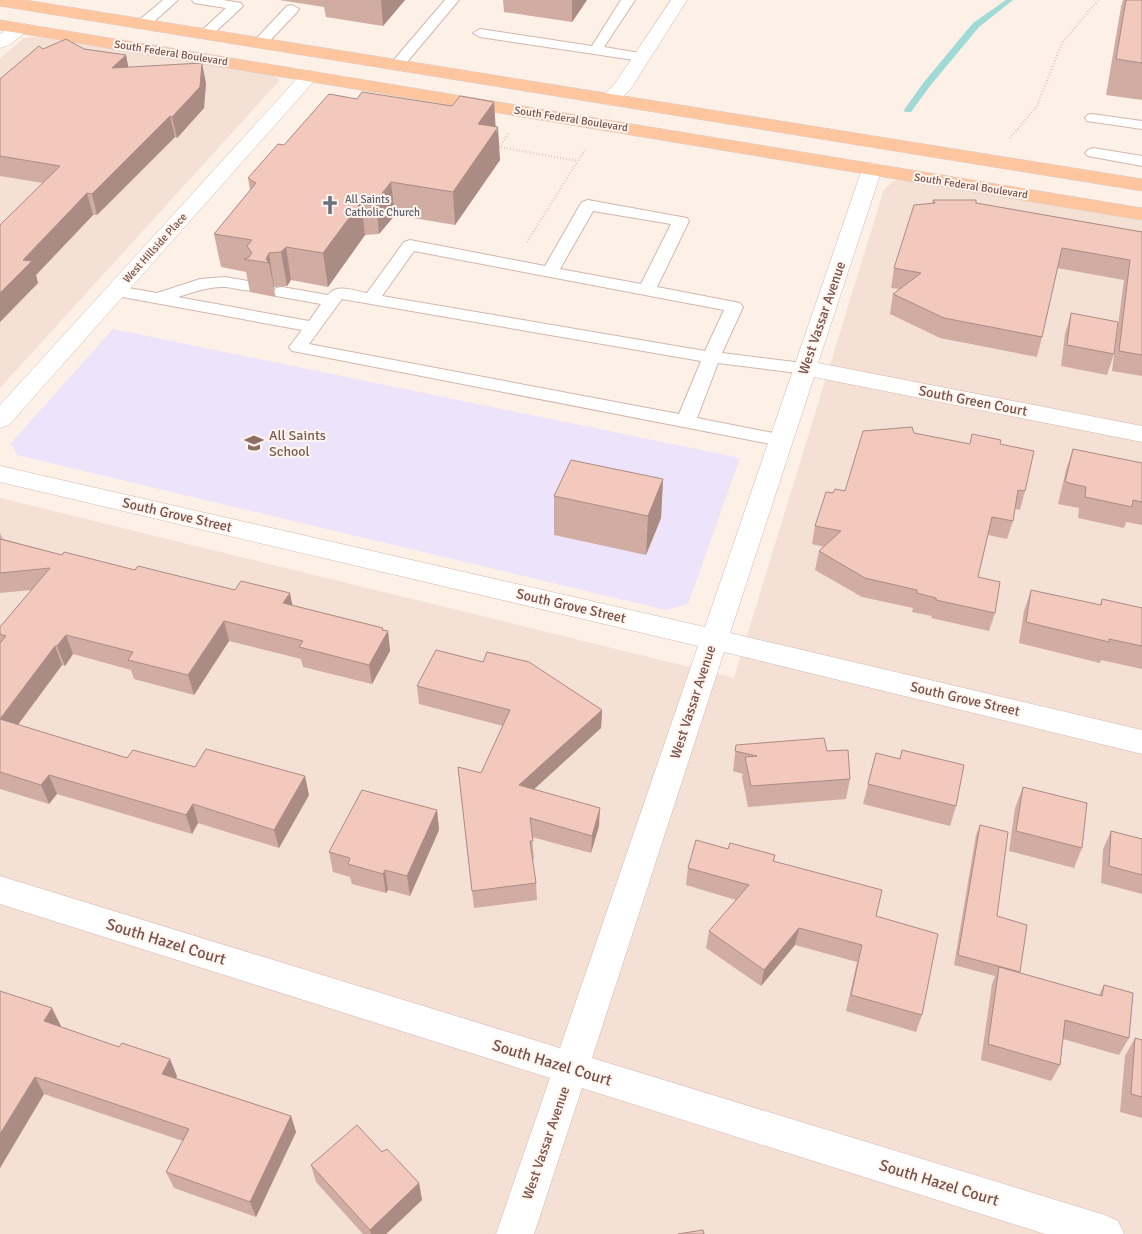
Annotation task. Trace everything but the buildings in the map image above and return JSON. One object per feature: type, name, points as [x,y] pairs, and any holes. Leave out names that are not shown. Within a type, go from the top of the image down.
[{"type":"main road","name":"South Federal Boulevard","points":[[0,1],[1142,185]]},
{"type":"main road","points":[[19,28],[40,20],[56,20],[181,38],[252,42]]},
{"type":"main road","name":"South Federal Boulevard","points":[[0,24],[1142,214]]},
{"type":"main road","points":[[423,95],[562,108],[583,107],[609,99]]},
{"type":"main road","points":[[872,169],[882,158],[892,155],[1066,179],[1142,185]]},
{"type":"street","points":[[609,99],[623,86],[679,0]]},
{"type":"street","points":[[0,43],[19,28]]},
{"type":"street","name":"West Hillside Place","points":[[0,420],[309,76]]},
{"type":"street","name":"West Vassar Avenue","points":[[515,1234],[872,169]]},
{"type":"street","name":"South Green Court","points":[[805,368],[1142,434]]},
{"type":"street","name":"South Grove Street","points":[[0,474],[714,639],[1142,742]]},
{"type":"street","name":"South Hazel Court","points":[[0,890],[1105,1234]]},
{"type":"lane","points":[[143,24],[171,0]]},
{"type":"lane","points":[[199,0],[236,6],[205,34]]},
{"type":"lane","points":[[397,65],[452,0]]},
{"type":"lane","points":[[595,51],[628,0]]},
{"type":"lane","points":[[252,42],[292,9]]},
{"type":"lane","points":[[480,34],[641,57]]},
{"type":"lane","points":[[1092,118],[1142,125]]},
{"type":"lane","points":[[1093,153],[1142,161]]},
{"type":"lane","points":[[550,271],[588,205],[681,221],[647,290]]},
{"type":"lane","points":[[371,300],[410,245],[734,306],[711,357],[686,421]]},
{"type":"lane","points":[[156,299],[200,284],[225,282],[248,286]]},
{"type":"lane","points":[[117,291],[313,327]]},
{"type":"lane","points":[[282,292],[332,301]]},
{"type":"lane","points":[[781,440],[298,347],[338,293],[711,357],[805,368]]},
{"type":"path","points":[[1007,141],[1037,106],[1062,43],[1098,0]]},
{"type":"path","points":[[513,264],[601,124]]},
{"type":"path","points":[[510,132],[499,147],[578,161]]},
{"type":"shaded area","points":[[36,37],[270,73],[280,80],[0,388],[0,58],[24,38]]},
{"type":"shaded area","points":[[905,179],[1142,218],[1142,1234],[0,1234],[0,498],[734,678],[884,189],[894,181]]},
{"type":"shaded area","points":[[113,329],[740,458],[688,604],[666,610],[17,455],[11,443]]},
{"type":"waterway","points":[[908,110],[976,25],[1010,0]]},
{"type":"place","name":"All Saints Catholic Church","points":[[330,205]]},
{"type":"place","name":"All Saints School","points":[[254,443]]}]
